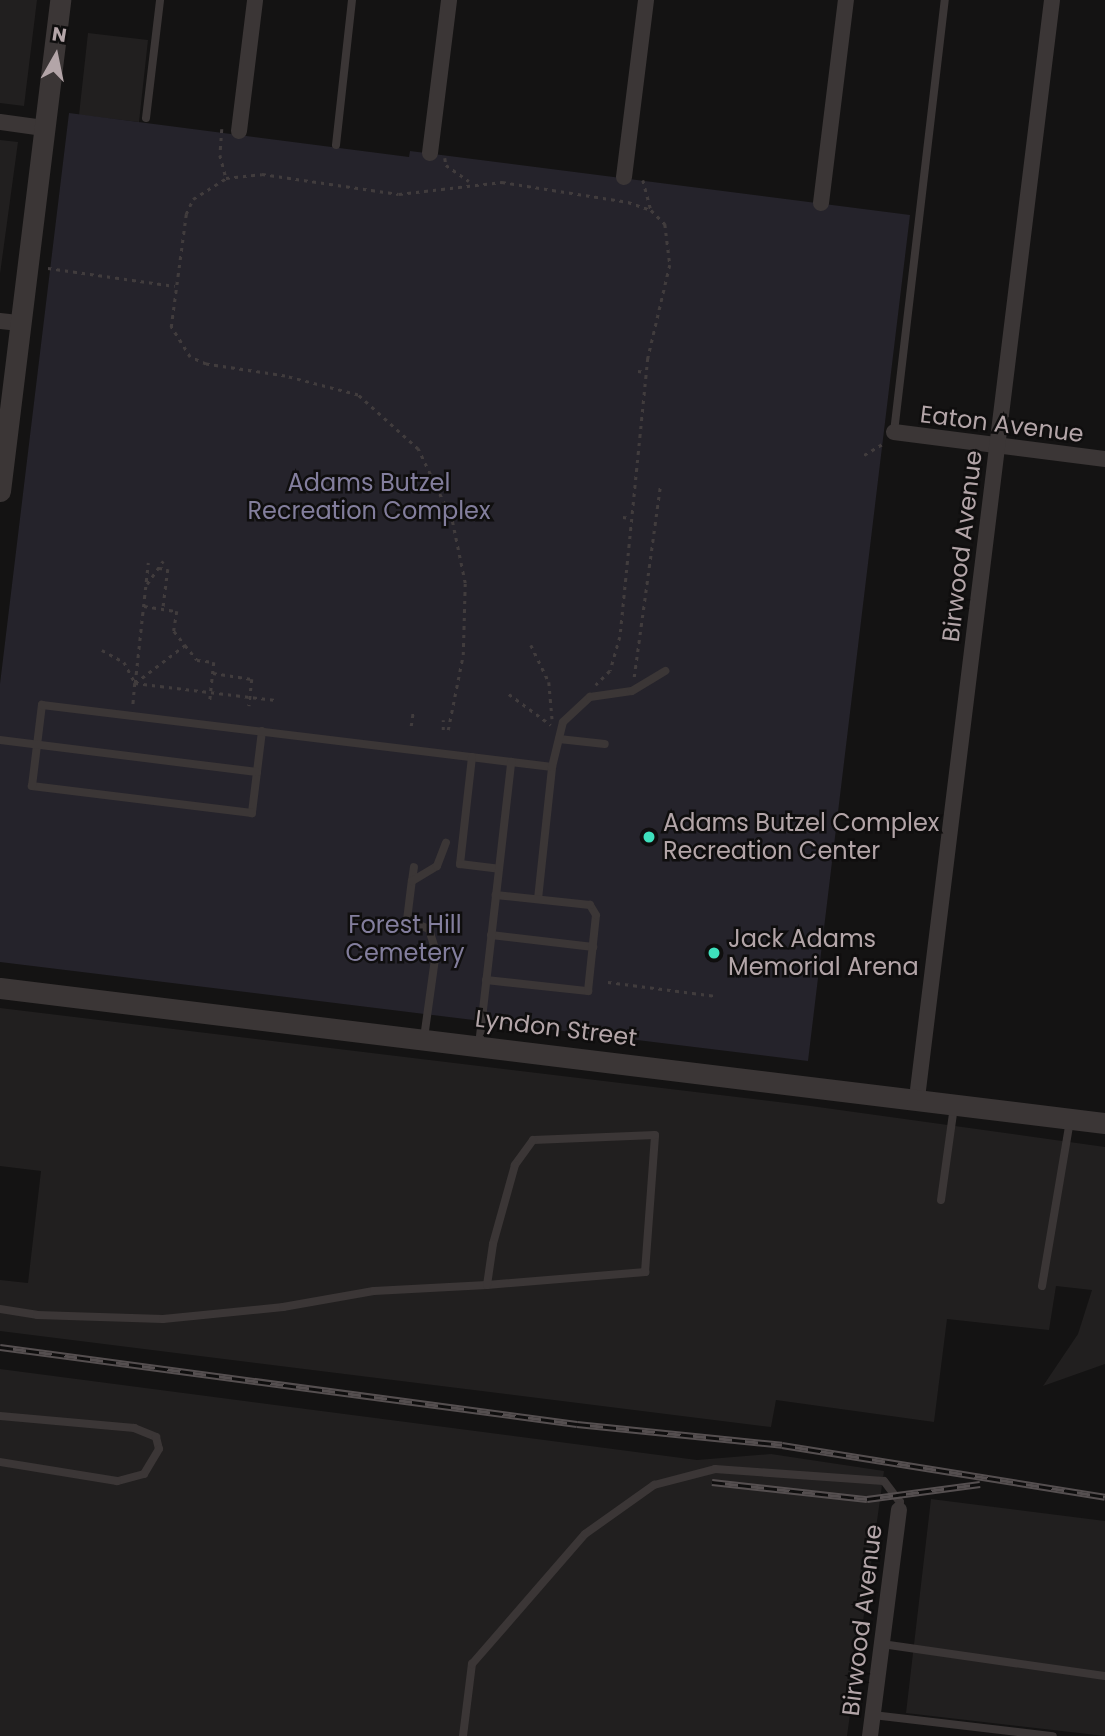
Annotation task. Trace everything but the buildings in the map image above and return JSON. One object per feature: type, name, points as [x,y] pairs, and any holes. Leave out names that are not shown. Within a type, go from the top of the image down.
[{"type":"street","points":[[0,491],[10,322],[44,128],[60,0]]},
{"type":"street","points":[[239,131],[256,0]]},
{"type":"street","points":[[437,154],[449,0]]},
{"type":"street","points":[[624,177],[646,0]]},
{"type":"street","points":[[821,203],[846,0]]},
{"type":"street","name":"Birwood Avenue","points":[[917,1098],[1052,0]]},
{"type":"street","points":[[0,122],[44,128]]},
{"type":"street","name":"Eaton Avenue","points":[[894,432],[1105,459]]},
{"type":"street","name":"Lyndon Street","points":[[0,988],[1105,1123]]},
{"type":"street","name":"Birwood Avenue","points":[[870,1736],[899,1510]]},
{"type":"lane","points":[[146,118],[160,0]]},
{"type":"lane","points":[[336,145],[352,0]]},
{"type":"lane","points":[[894,432],[945,0]]},
{"type":"lane","points":[[538,899],[552,766],[560,734],[590,697],[632,691],[665,670]]},
{"type":"lane","points":[[262,732],[252,813],[32,786],[42,705],[552,766]]},
{"type":"lane","points":[[560,734],[605,744]]},
{"type":"lane","points":[[0,740],[257,772]]},
{"type":"lane","points":[[472,757],[460,864],[499,869]]},
{"type":"lane","points":[[479,1045],[511,761]]},
{"type":"lane","points":[[412,881],[437,866],[446,844]]},
{"type":"lane","points":[[414,866],[407,920],[429,929],[436,952],[424,1038]]},
{"type":"lane","points":[[486,980],[588,991],[596,915],[590,905],[496,895]]},
{"type":"lane","points":[[491,935],[593,947]]},
{"type":"lane","points":[[942,1200],[954,1103]]},
{"type":"lane","points":[[1042,1286],[1071,1119]]},
{"type":"lane","points":[[0,1309],[37,1315],[163,1319],[283,1307],[374,1291],[487,1285],[645,1272],[655,1135],[533,1140],[515,1164],[493,1244],[487,1285]]},
{"type":"lane","points":[[0,1416],[134,1428],[156,1437],[159,1449],[144,1474],[117,1481],[0,1462]]},
{"type":"lane","points":[[463,1736],[472,1664],[585,1534],[654,1485],[715,1469],[884,1481],[900,1502],[899,1510]]},
{"type":"lane","points":[[882,1644],[1105,1675]]},
{"type":"lane","points":[[873,1714],[1017,1734],[1053,1736]]},
{"type":"path","points":[[222,129],[220,155],[226,178]]},
{"type":"path","points":[[437,154],[446,165],[470,182]]},
{"type":"path","points":[[443,720],[445,730],[463,656],[465,583],[452,520],[418,450],[358,395],[285,376],[206,364],[190,357],[171,327],[186,214],[193,199],[226,178],[262,174],[399,194],[470,182],[502,182],[582,194],[651,210]]},
{"type":"path","points":[[590,697],[610,671],[621,637],[630,518],[646,372],[670,249],[665,224],[651,210],[643,180]]},
{"type":"path","points":[[48,268],[175,286]]},
{"type":"path","points":[[638,371],[646,372]]},
{"type":"path","points":[[864,455],[874,446],[891,442],[894,432]]},
{"type":"path","points":[[632,691],[660,486]]},
{"type":"path","points":[[623,517],[630,518]]},
{"type":"path","points":[[145,587],[163,561]]},
{"type":"path","points":[[132,715],[148,563]]},
{"type":"path","points":[[159,568],[168,569],[163,609]]},
{"type":"path","points":[[143,606],[177,611],[174,631],[197,660],[214,662],[210,701]]},
{"type":"path","points":[[135,683],[185,645]]},
{"type":"path","points":[[531,645],[549,682],[549,734]]},
{"type":"path","points":[[102,650],[117,655],[135,683]]},
{"type":"path","points":[[213,673],[252,678],[248,706]]},
{"type":"path","points":[[135,683],[276,700]]},
{"type":"path","points":[[509,694],[560,734]]},
{"type":"path","points":[[411,726],[413,711]]},
{"type":"path","points":[[608,982],[716,996]]},
{"type":"shaded area","points":[[0,0],[37,0],[24,106],[0,103]]},
{"type":"shaded area","points":[[88,33],[148,40],[139,122],[79,115]]},
{"type":"shaded area","points":[[0,140],[18,142],[0,274]]},
{"type":"shaded area","points":[[0,1008],[811,1106],[1105,1147],[1105,1364],[1043,1386],[1078,1334],[1092,1290],[1056,1286],[1049,1330],[947,1319],[934,1422],[776,1400],[771,1427],[0,1331],[0,1280],[28,1283],[41,1171],[0,1166]]},
{"type":"shaded area","points":[[0,1369],[697,1460],[771,1454],[884,1471],[847,1736],[0,1736]]},
{"type":"shaded area","points":[[931,1499],[1105,1521],[1105,1736],[906,1713]]},
{"type":"green space","name":"Adams Butzel Recreation Complex","points":[[69,113],[409,157],[410,151],[910,215],[808,1061],[0,962],[0,684]]},
{"type":"railway","points":[[0,1347],[577,1424],[782,1445],[1105,1497]]},
{"type":"railway","points":[[712,1482],[867,1499],[980,1484]]},
{"type":"place","name":"Adams Butzel Complex Recreation Center","points":[[649,837]]},
{"type":"place","name":"Jack Adams Memorial Arena","points":[[714,953]]},
{"type":"park label","name":"Forest Hill Cemetery","points":[[405,939]]}]
